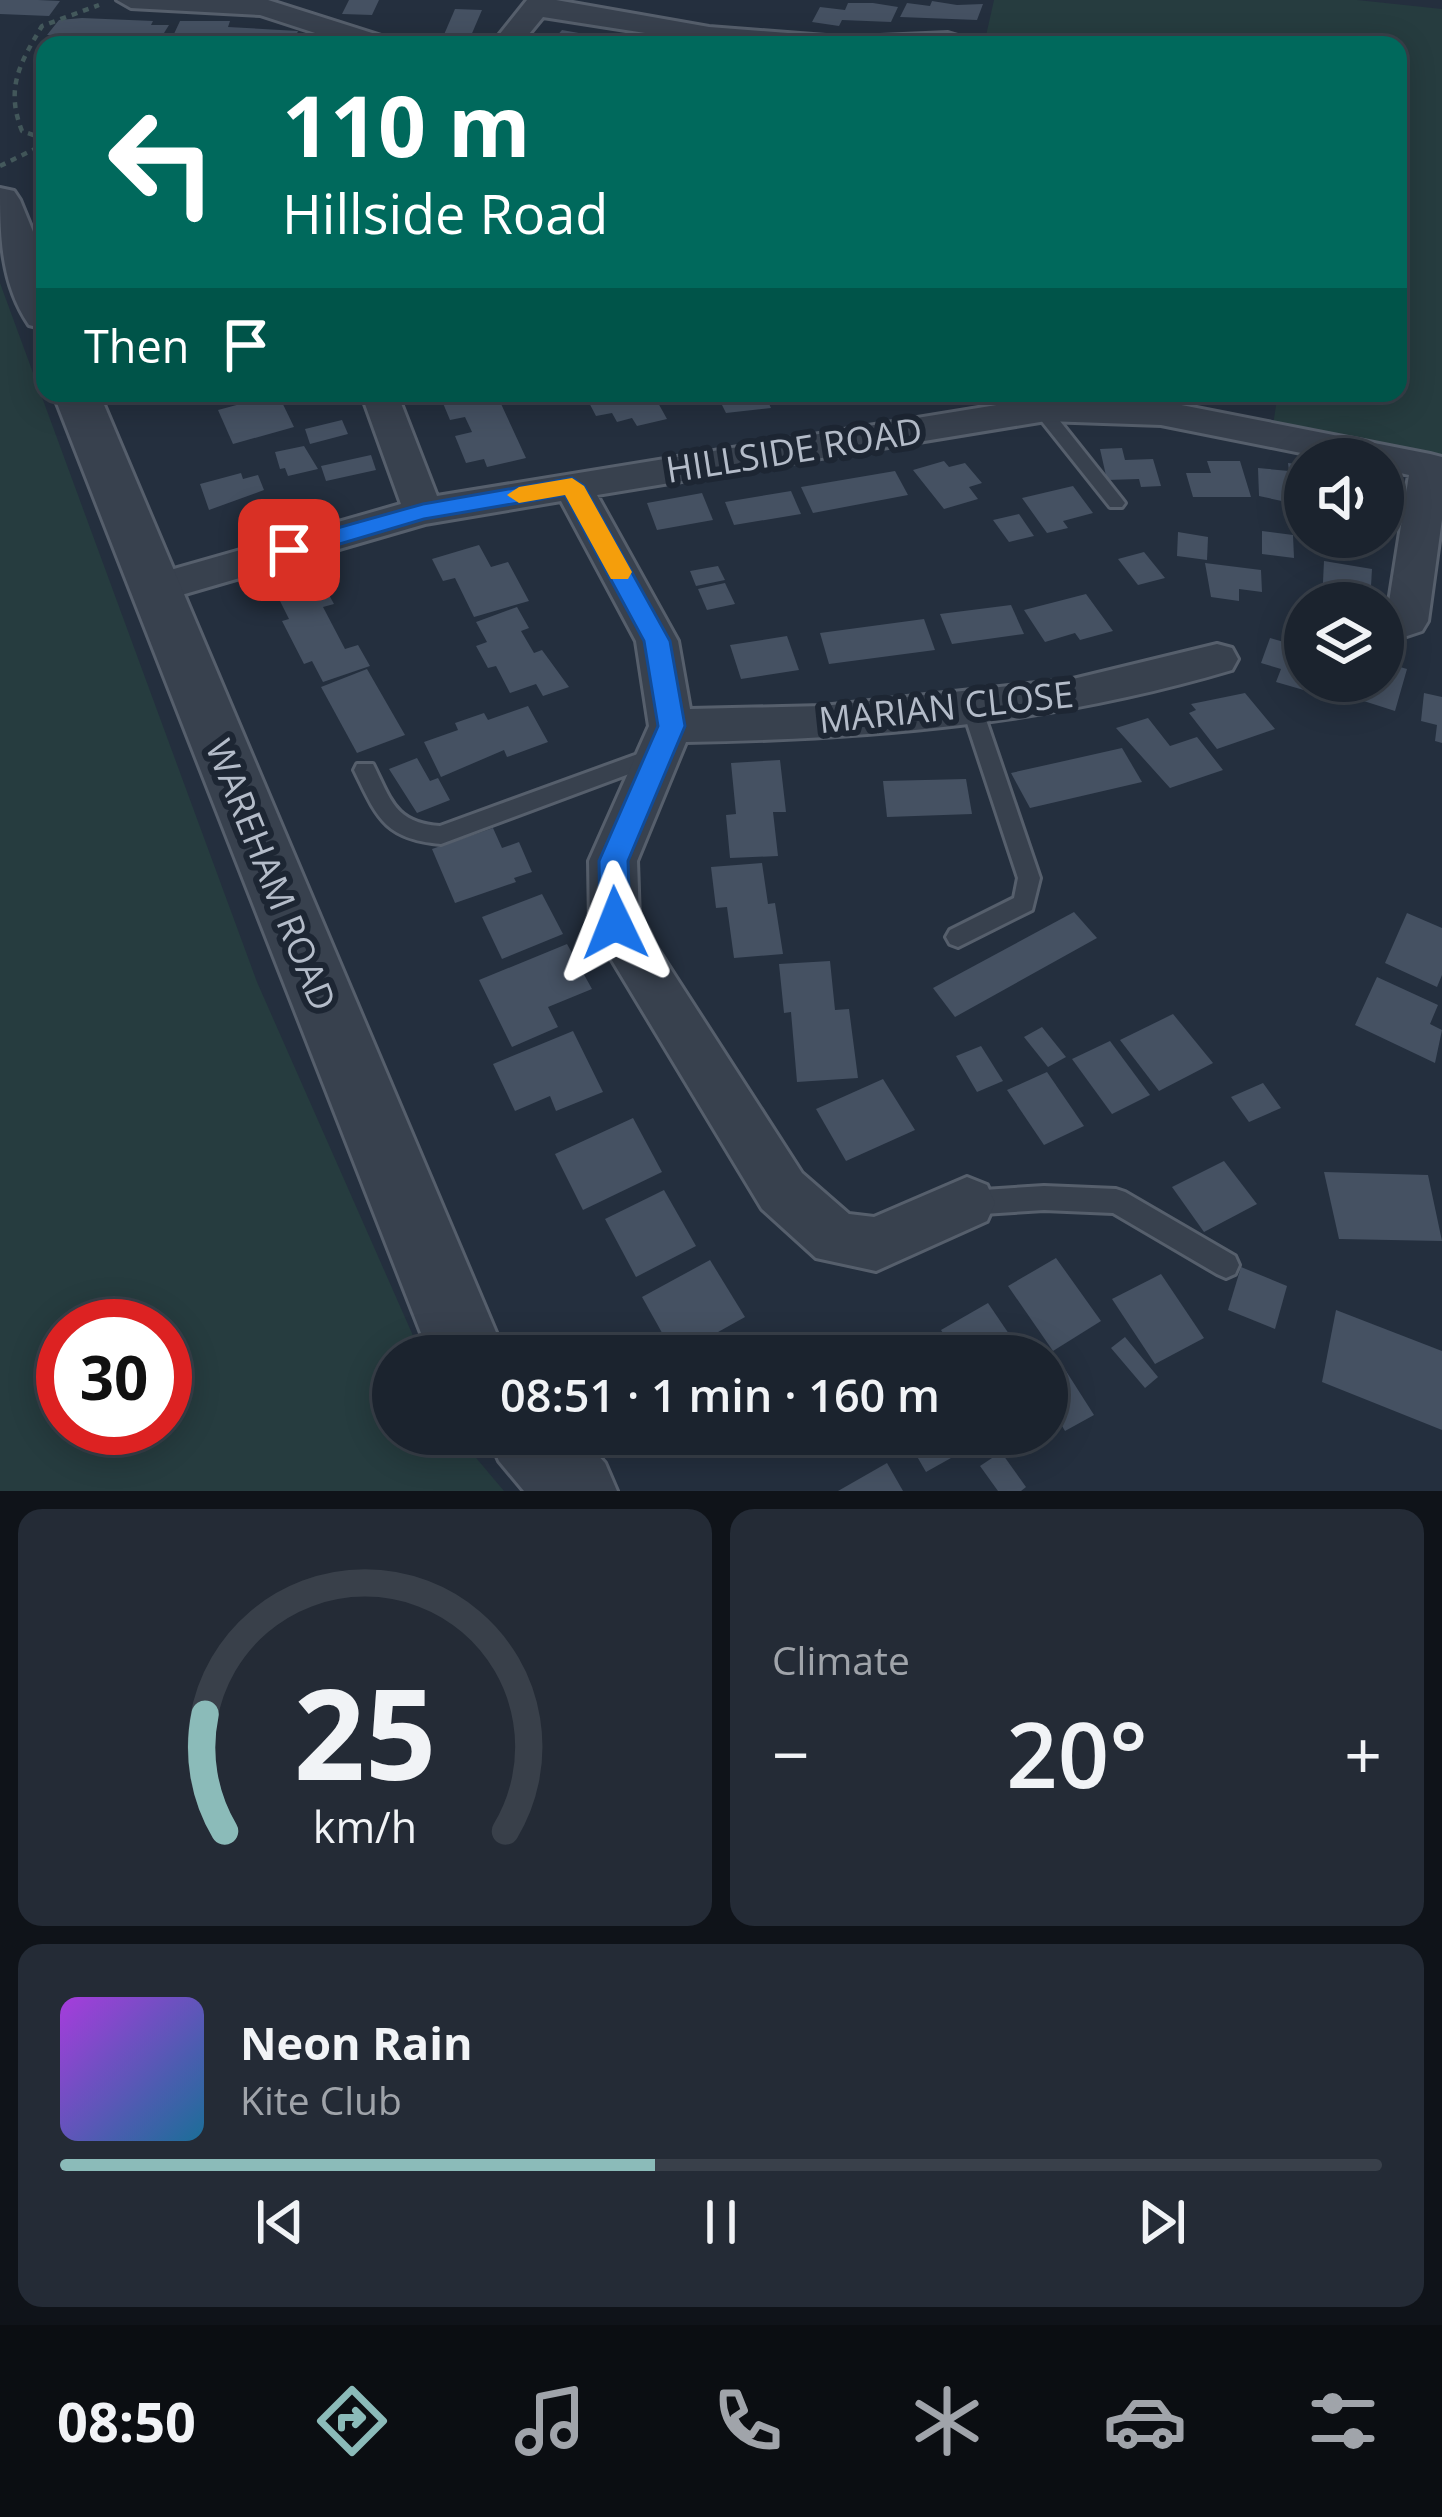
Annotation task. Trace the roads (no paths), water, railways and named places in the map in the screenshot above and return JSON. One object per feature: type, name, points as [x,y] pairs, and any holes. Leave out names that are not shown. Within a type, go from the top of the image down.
[{"type":"street","points":[[130,0],[263,7],[353,36]]},
{"type":"street","points":[[513,36],[540,4],[664,36]]},
{"type":"street","points":[[0,200],[36,293]]},
{"type":"street","name":"WAREHAM ROAD","points":[[80,402],[459,1335]]},
{"type":"street","points":[[383,402],[423,512]]},
{"type":"street","name":"HILLSIDE ROAD","points":[[154,589],[423,512],[1042,410],[1141,403],[1436,468]]},
{"type":"street","points":[[1407,621],[1436,468]]},
{"type":"street","points":[[572,486],[657,641],[665,740],[613,861],[615,923],[782,1191],[836,1239],[876,1244],[967,1203]]},
{"type":"street","name":"MARIAN CLOSE","points":[[665,740],[1073,695],[1217,659]]},
{"type":"street","points":[[545,1455],[578,1491]]},
{"type":"lane","points":[[1042,410],[1116,503]]},
{"type":"lane","points":[[958,937],[1024,903],[1029,878],[971,705]]},
{"type":"lane","points":[[365,770],[394,824],[414,834],[441,835],[665,740]]},
{"type":"lane","points":[[967,1203],[1044,1198],[1115,1201],[1226,1265]]}]
